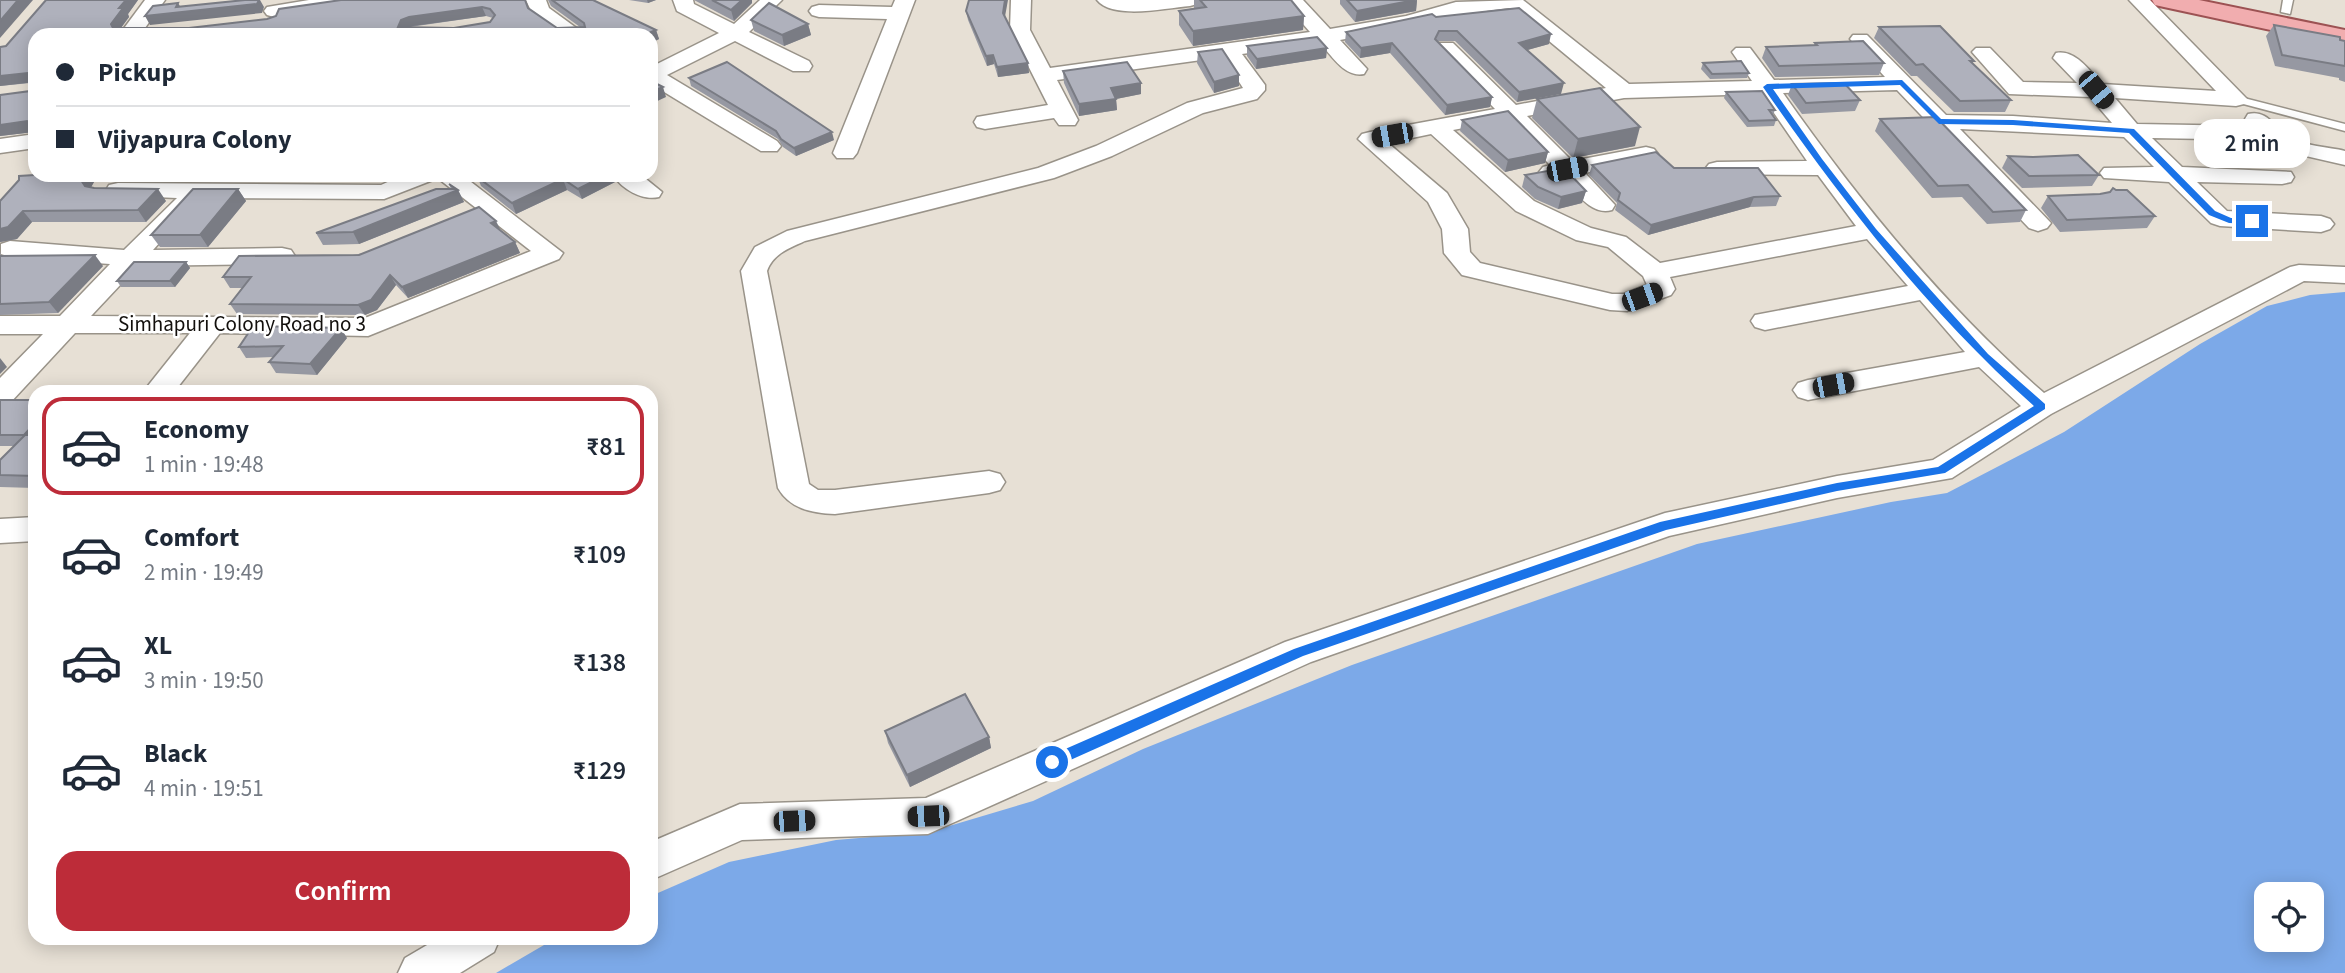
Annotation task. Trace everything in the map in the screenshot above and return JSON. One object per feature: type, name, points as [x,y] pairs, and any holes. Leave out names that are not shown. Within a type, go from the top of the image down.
[{"type":"main road","points":[[2164,0],[2345,38]]},
{"type":"main road","points":[[2225,0],[2287,6],[2345,28]]},
{"type":"street","points":[[134,28],[155,0]]},
{"type":"street","points":[[270,16],[351,0]]},
{"type":"street","points":[[536,0],[540,11],[566,28]]},
{"type":"street","points":[[683,0],[684,7],[801,66]]},
{"type":"street","points":[[658,72],[737,32],[772,0]]},
{"type":"street","points":[[985,122],[1064,115],[1020,30],[1021,0]]},
{"type":"street","points":[[1107,0],[1123,6],[1190,0]]},
{"type":"street","points":[[1292,0],[1356,69]]},
{"type":"street","points":[[2139,0],[2270,133],[2288,146],[2345,159]]},
{"type":"street","points":[[1045,75],[1325,36],[1409,22],[1456,8],[1511,1],[1625,91]]},
{"type":"street","points":[[819,11],[902,6],[845,153]]},
{"type":"street","points":[[1860,40],[2038,223]]},
{"type":"street","points":[[1446,47],[1604,205]]},
{"type":"street","points":[[989,482],[835,502],[812,502],[803,498],[794,488],[754,271],[757,259],[777,244],[796,236],[1046,173],[1104,150],[1195,108],[1249,94],[1254,90],[1254,85],[1230,50]]},
{"type":"street","points":[[1743,51],[1824,168],[1872,230],[1985,357],[2041,407]]},
{"type":"street","points":[[1983,52],[2017,89],[2096,90],[2236,99]]},
{"type":"street","points":[[2064,58],[2131,131],[2220,218],[2321,223]]},
{"type":"street","points":[[658,79],[769,146]]},
{"type":"street","points":[[1436,127],[1525,206],[1585,235],[1616,242],[1655,272],[1662,289],[1627,303],[1610,302],[1577,292],[1471,269],[1457,253],[1455,229],[1438,198],[1370,139],[1625,91],[1902,83]]},
{"type":"street","points":[[1939,122],[2013,123],[2131,131],[2270,133]]},
{"type":"street","points":[[0,146],[28,142]]},
{"type":"street","points":[[1517,178],[1646,154]]},
{"type":"street","points":[[1697,170],[1824,168]]},
{"type":"street","points":[[2112,173],[2282,177]]},
{"type":"street","points":[[103,190],[200,183],[384,192],[408,182]]},
{"type":"street","name":"Simhapuri Colony Road no 3","points":[[0,325],[212,324],[368,327],[550,253],[475,210],[453,182]]},
{"type":"street","points":[[635,182],[650,192]]},
{"type":"street","points":[[0,396],[200,183]]},
{"type":"street","points":[[2016,199],[2042,198]]},
{"type":"street","points":[[1655,272],[1872,230]]},
{"type":"street","points":[[10,249],[130,258],[309,256]]},
{"type":"street","points":[[658,858],[740,822],[928,816],[1298,652],[1665,526],[1837,487],[1941,470],[2041,407],[2299,273],[2345,275]]},
{"type":"street","points":[[1765,321],[1926,291]]},
{"type":"street","points":[[164,385],[212,324]]},
{"type":"street","points":[[1808,390],[1985,357]]},
{"type":"street","points":[[0,531],[28,529]]},
{"type":"street","points":[[420,973],[467,945]]},
{"type":"lane","points":[[2236,99],[2345,128]]},
{"type":"water","points":[[2345,292],[2345,973],[496,973],[544,945],[658,945],[658,893],[729,862],[836,840],[929,832],[1033,801],[1143,749],[1352,665],[1697,544],[1891,502],[1947,493],[2064,432],[2200,344],[2267,306],[2310,295]]},
{"type":"building","points":[[0,0],[18,0],[0,21]]},
{"type":"building","points":[[46,0],[126,0],[111,24],[113,28],[28,28],[28,73],[0,76],[0,47],[6,46]]},
{"type":"building","points":[[259,0],[257,4],[145,16],[153,6],[178,3],[176,7]]},
{"type":"building","points":[[341,0],[525,0],[528,8],[557,28],[454,28],[189,28],[267,19],[276,16],[279,9]],"holes":[[[482,7],[490,9],[495,15],[490,22],[454,28],[398,27],[401,20],[409,17]]]},
{"type":"building","points":[[552,0],[593,0],[652,28],[557,28],[585,27],[584,23]]},
{"type":"building","points":[[712,0],[742,0],[731,10]]},
{"type":"building","points":[[969,0],[1005,0],[1003,13],[1028,63],[997,67],[993,55],[986,56],[966,11]]},
{"type":"building","points":[[1200,0],[1291,0],[1304,16],[1193,31],[1179,11],[1206,7]]},
{"type":"building","points":[[1347,0],[1415,0],[1357,11]]},
{"type":"building","points":[[769,3],[808,24],[782,35],[751,20]]},
{"type":"building","points":[[1519,8],[1551,34],[1519,43],[1564,83],[1519,92],[1457,31],[1439,31],[1435,39],[1492,97],[1447,105],[1392,43],[1361,48],[1346,32],[1432,14],[1436,17]]},
{"type":"building","points":[[2274,25],[2340,37],[2340,40],[2345,41],[2345,66],[2282,55]]},
{"type":"building","points":[[1940,26],[1974,61],[1970,61],[2011,100],[1960,101],[1923,64],[1916,65],[1879,27]]},
{"type":"building","points":[[1317,37],[1327,48],[1257,59],[1247,46]]},
{"type":"building","points":[[1863,41],[1884,63],[1779,66],[1766,47],[1817,45],[1815,43]]},
{"type":"building","points":[[1222,49],[1239,75],[1214,82],[1198,52]]},
{"type":"building","points":[[1741,61],[1749,73],[1712,74],[1703,63]]},
{"type":"building","points":[[727,62],[832,132],[794,148],[781,139],[776,131],[689,78]]},
{"type":"building","points":[[1127,62],[1141,83],[1111,88],[1116,99],[1079,104],[1063,71]]},
{"type":"building","points":[[1844,83],[1860,100],[1806,103],[1792,84]]},
{"type":"building","points":[[1600,88],[1640,127],[1578,139],[1537,99]]},
{"type":"building","points":[[28,91],[28,123],[0,125],[0,95]]},
{"type":"building","points":[[1762,91],[1775,110],[1769,110],[1776,120],[1749,121],[1726,92]]},
{"type":"building","points":[[1508,111],[1548,152],[1508,160],[1462,120]]},
{"type":"building","points":[[1936,117],[2026,210],[1993,212],[1968,185],[1938,186],[1880,119]]},
{"type":"building","points":[[1656,152],[1674,168],[1758,168],[1780,196],[1754,197],[1651,225],[1618,200],[1620,193],[1592,165]]},
{"type":"building","points":[[2078,155],[2099,175],[2029,176],[2008,156],[2033,157]]},
{"type":"building","points":[[1564,168],[1586,191],[1561,197],[1538,187],[1525,175]]},
{"type":"building","points":[[28,175],[28,182],[82,182],[85,186],[94,188],[158,189],[138,210],[23,211],[8,227],[0,229],[0,201],[19,180],[19,176]]},
{"type":"building","points":[[484,182],[557,182],[512,203]]},
{"type":"building","points":[[568,182],[592,182],[578,189]]},
{"type":"building","points":[[449,184],[458,190],[353,232],[316,233],[436,189],[456,189]]},
{"type":"building","points":[[2113,188],[2127,190],[2155,216],[2067,220],[2048,196],[2100,194],[2110,192]]},
{"type":"building","points":[[193,189],[238,189],[200,235],[151,235]]},
{"type":"building","points":[[479,207],[496,221],[491,223],[515,242],[402,287],[390,275],[371,300],[358,305],[230,304],[251,277],[223,277],[239,256],[359,255]]},
{"type":"building","points":[[95,255],[49,302],[0,304],[0,256]]},
{"type":"building","points":[[134,262],[186,262],[170,281],[117,281]]},
{"type":"building","points":[[253,326],[341,328],[310,364],[269,362],[283,346],[239,347]]},
{"type":"building","points":[[0,400],[28,400],[28,431],[24,435],[0,435]]},
{"type":"building","points":[[28,435],[28,476],[0,475],[0,460]]},
{"type":"building","points":[[965,694],[989,737],[907,775],[885,731]]},
{"type":"route","points":[[1052,762],[1298,652],[1665,526],[1837,487],[1941,470],[2041,407],[1985,357],[1872,230],[1767,87],[1902,83],[1939,122],[2013,123],[2131,131],[2212,213],[2229,220],[2252,221]]}]
